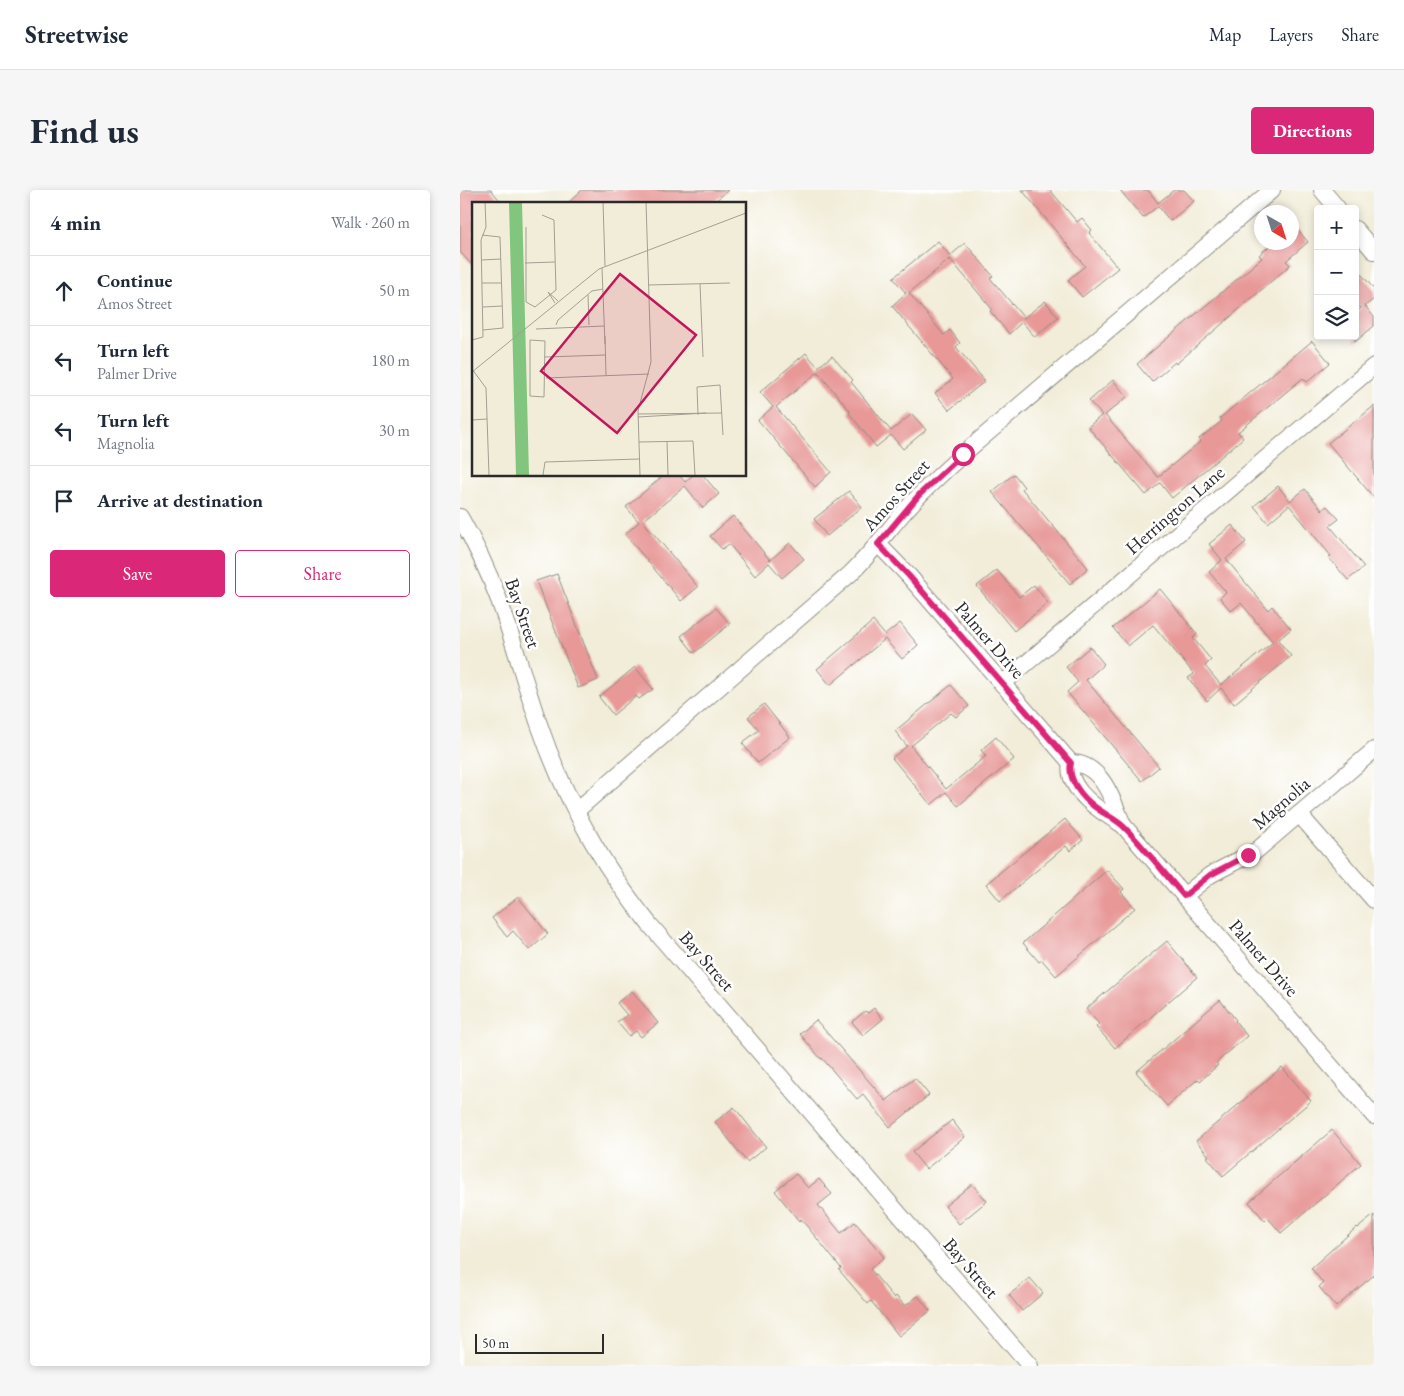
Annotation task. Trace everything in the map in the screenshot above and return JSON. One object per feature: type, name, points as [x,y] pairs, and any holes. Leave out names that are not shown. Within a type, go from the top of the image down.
[{"type":"street","name":"Amos Street","points":[[576,811],[850,574],[934,480],[1272,190]]},
{"type":"street","points":[[1322,190],[1335,205]]},
{"type":"street","points":[[1359,234],[1374,251]]},
{"type":"street","name":"Herrington Lane","points":[[1002,684],[1374,366]]},
{"type":"street","name":"Bay Street","points":[[460,517],[476,547],[499,601],[554,766],[592,842],[615,877],[650,925],[1030,1366]]},
{"type":"street","name":"Palmer Drive","points":[[878,544],[909,576],[1071,763],[1086,766],[1104,784],[1123,825]]},
{"type":"street","name":"Magnolia","points":[[1184,896],[1210,875],[1256,851],[1374,750]]},
{"type":"street","name":"Palmer Drive","points":[[1071,763],[1071,778],[1078,790],[1095,807],[1123,825],[1374,1116]]},
{"type":"street","points":[[1299,814],[1374,900]]},
{"type":"building","points":[[460,190],[491,190],[501,202],[472,202],[472,265],[460,252]]},
{"type":"building","points":[[582,190],[728,190],[714,202],[569,202]]},
{"type":"building","points":[[1022,190],[1050,190],[1077,222],[1082,218],[1092,230],[1089,233],[1118,268],[1082,297],[1068,280],[1085,266]]},
{"type":"building","points":[[1120,190],[1148,190],[1158,203],[1174,190],[1184,190],[1194,201],[1170,221],[1158,206],[1143,218]]},
{"type":"building","points":[[1299,231],[1308,242],[1299,250]]},
{"type":"building","points":[[938,241],[950,256],[965,243],[993,276],[990,278],[1024,318],[1045,301],[1058,317],[1035,337],[1022,322],[1009,334],[990,311],[992,309],[950,259],[909,293],[944,335],[950,330],[960,343],[956,347],[985,381],[949,410],[935,393],[953,379],[892,306],[906,293],[893,278]]},
{"type":"building","points":[[1265,250],[1299,250],[1286,261],[1290,265],[1176,364],[1175,362],[1152,382],[1137,364],[1262,258],[1259,255]]},
{"type":"building","points":[[1359,272],[1374,289],[1374,299],[1365,306],[1374,317],[1374,326],[1359,339],[1359,310],[1361,308],[1359,306]]},
{"type":"building","points":[[1312,341],[1330,363],[1307,382],[1303,378],[1238,432],[1243,438],[1172,498],[1160,483],[1146,495],[1088,427],[1102,415],[1089,401],[1113,380],[1127,397],[1105,415],[1158,477],[1201,441],[1199,439],[1222,421],[1220,418]]},
{"type":"building","points":[[806,353],[818,367],[832,356],[853,380],[851,382],[891,431],[912,414],[926,430],[903,449],[891,435],[876,447],[818,372],[776,407],[831,472],[815,487],[758,420],[773,407],[760,392]]},
{"type":"building","points":[[1374,406],[1374,498],[1328,443]]},
{"type":"building","points":[[1014,474],[1024,487],[1022,489],[1088,568],[1070,584],[992,492]]},
{"type":"building","points":[[663,476],[680,476],[685,482],[692,476],[704,476],[719,494],[703,508],[685,486],[643,521],[698,587],[681,601],[625,534],[639,522],[626,507]]},
{"type":"building","points":[[1278,486],[1290,501],[1305,489],[1322,510],[1327,506],[1339,519],[1330,526],[1364,567],[1348,580],[1289,505],[1268,523],[1254,506]]},
{"type":"building","points":[[849,491],[862,507],[827,536],[814,519]]},
{"type":"building","points":[[733,516],[770,560],[790,543],[804,559],[782,578],[769,563],[755,576],[729,544],[722,549],[710,536]]},
{"type":"building","points":[[1232,525],[1246,542],[1226,559],[1268,610],[1272,606],[1291,629],[1278,640],[1291,656],[1234,704],[1221,688],[1207,701],[1188,678],[1194,674],[1153,625],[1128,646],[1113,628],[1160,589],[1197,634],[1193,638],[1211,660],[1205,666],[1221,685],[1273,642],[1241,603],[1231,611],[1220,598],[1226,592],[1209,572],[1222,560],[1209,544]]},
{"type":"building","points":[[997,570],[1019,597],[1034,585],[1048,603],[1014,631],[977,586]]},
{"type":"building","points":[[557,574],[598,680],[578,688],[536,581]]},
{"type":"building","points":[[716,608],[730,624],[694,653],[681,636]]},
{"type":"building","points":[[873,621],[885,635],[900,623],[918,645],[902,659],[885,639],[830,685],[817,669]]},
{"type":"building","points":[[1090,647],[1104,664],[1086,680],[1159,767],[1142,781],[1067,692],[1078,682],[1066,667]]},
{"type":"building","points":[[635,667],[653,689],[639,699],[636,696],[613,715],[599,697]]},
{"type":"building","points":[[951,685],[969,706],[956,717],[951,713],[911,746],[946,789],[986,756],[981,750],[996,737],[1014,759],[958,806],[946,792],[931,805],[892,758],[907,746],[895,731]]},
{"type":"building","points":[[764,704],[790,737],[758,763],[742,743],[759,730],[748,717]]},
{"type":"building","points":[[1065,819],[1083,840],[1070,851],[1066,846],[1000,901],[986,884]]},
{"type":"building","points":[[1107,870],[1124,889],[1121,892],[1135,908],[1056,976],[1042,960],[1039,962],[1023,943]]},
{"type":"building","points":[[518,897],[548,934],[529,950],[513,931],[507,937],[492,918]]},
{"type":"building","points":[[1167,941],[1197,977],[1115,1048],[1096,1027],[1099,1024],[1086,1009]]},
{"type":"building","points":[[632,991],[658,1023],[641,1037],[636,1031],[629,1036],[617,1022],[627,1015],[617,1003]]},
{"type":"building","points":[[1220,1000],[1247,1036],[1216,1063],[1218,1065],[1200,1081],[1198,1079],[1167,1106],[1136,1072]]},
{"type":"building","points":[[874,1008],[883,1019],[863,1035],[852,1022],[865,1011],[868,1013]]},
{"type":"building","points":[[816,1020],[886,1101],[915,1078],[929,1095],[890,1127],[863,1094],[857,1099],[800,1034]]},
{"type":"building","points":[[1282,1067],[1311,1101],[1223,1176],[1196,1141]]},
{"type":"building","points":[[734,1107],[766,1147],[747,1162],[715,1122]]},
{"type":"building","points":[[952,1120],[965,1137],[926,1169],[912,1152]]},
{"type":"building","points":[[1332,1130],[1361,1164],[1281,1233],[1268,1218],[1265,1221],[1249,1202]]},
{"type":"building","points":[[796,1174],[808,1188],[819,1179],[832,1194],[818,1205],[841,1233],[855,1222],[884,1257],[870,1269],[894,1298],[896,1296],[905,1306],[918,1296],[930,1311],[899,1336],[871,1301],[868,1304],[839,1270],[841,1268],[801,1219],[799,1221],[775,1191]]},
{"type":"building","points":[[972,1184],[987,1201],[959,1224],[945,1206]]},
{"type":"building","points":[[1374,1215],[1374,1275],[1336,1307],[1319,1287],[1323,1283],[1311,1268],[1357,1227]]},
{"type":"building","points":[[1030,1278],[1043,1293],[1022,1311],[1009,1295]]},
{"type":"route","points":[[963,454],[919,495],[878,544],[909,576],[1071,763],[1071,778],[1078,790],[1095,807],[1123,825],[1184,896],[1210,875],[1248,855]]}]
